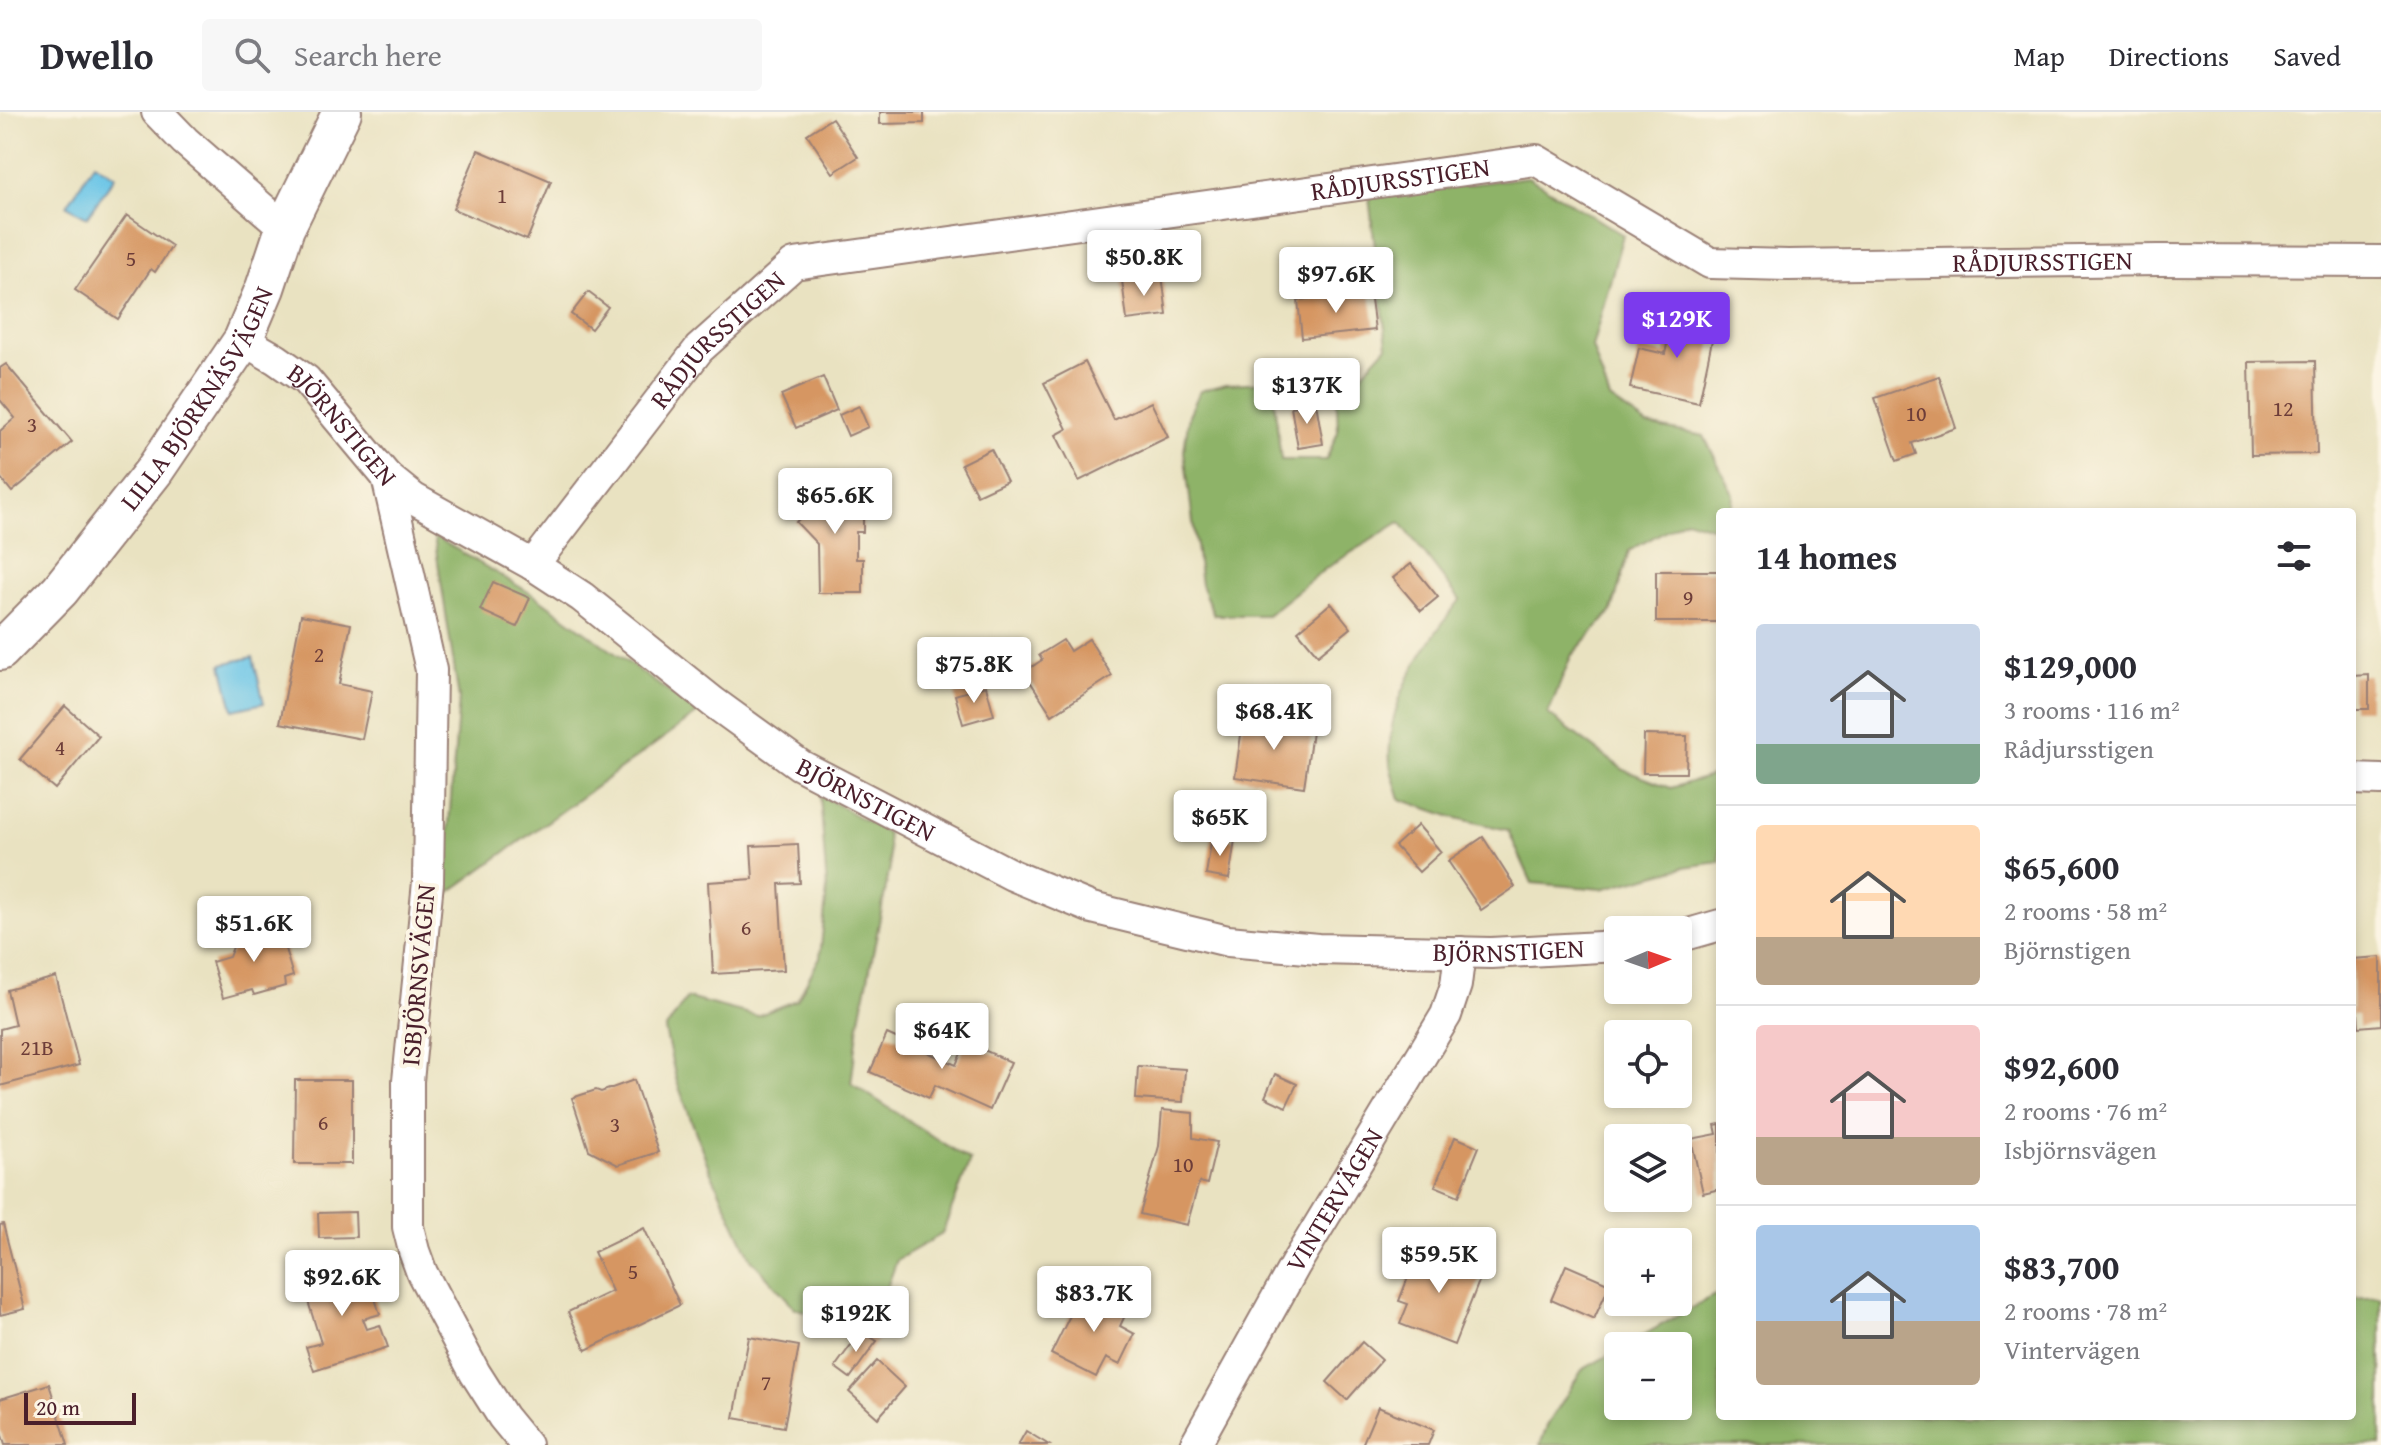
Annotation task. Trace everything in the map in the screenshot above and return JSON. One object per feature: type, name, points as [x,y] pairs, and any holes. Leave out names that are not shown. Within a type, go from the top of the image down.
[{"type":"street","points":[[157,112],[185,141],[285,228]]},
{"type":"street","name":"LILLA BJÖRKNÄSVÄGEN","points":[[0,651],[60,590],[154,471],[243,340],[285,228],[342,112]]},
{"type":"street","name":"RÅDJURSSTIGEN","points":[[533,565],[699,349],[794,264],[1536,160],[1710,263],[2381,261]]},
{"type":"street","name":"BJÖRNSTIGEN","points":[[243,340],[306,380],[387,477],[413,498],[533,565],[582,597],[713,702],[800,765],[1012,875],[1068,899],[1120,915],[1228,941],[1318,949],[1491,953],[1604,947]]},
{"type":"street","name":"ISBJÖRNSVÄGEN","points":[[387,477],[431,670],[428,882],[408,1081],[408,1227],[422,1273],[468,1360],[503,1417],[526,1445]]},
{"type":"street","points":[[2356,779],[2381,780]]},
{"type":"street","points":[[1692,933],[1716,926]]},
{"type":"street","name":"VINTERVÄGEN","points":[[1195,1445],[1295,1265],[1446,1015],[1456,985],[1460,952]]},
{"type":"green space","points":[[1528,177],[1623,235],[1592,347],[1610,399],[1647,425],[1704,436],[1733,494],[1731,508],[1716,508],[1716,529],[1686,519],[1629,551],[1612,611],[1571,656],[1548,714],[1624,770],[1671,788],[1716,774],[1716,863],[1684,867],[1602,889],[1532,883],[1508,830],[1452,817],[1400,799],[1390,763],[1390,740],[1400,697],[1433,636],[1460,600],[1400,522],[1325,569],[1267,615],[1214,615],[1201,585],[1184,451],[1189,415],[1200,391],[1225,384],[1272,382],[1281,460],[1326,460],[1338,432],[1336,379],[1358,378],[1387,346],[1369,197]]},
{"type":"green space","points":[[434,536],[537,597],[698,713],[443,897],[459,699]]},
{"type":"green space","points":[[820,795],[887,833],[890,867],[859,1024],[851,1083],[970,1161],[942,1234],[897,1260],[879,1310],[839,1324],[795,1308],[751,1259],[709,1168],[676,1079],[665,1030],[687,998],[757,1016],[797,1000],[820,957],[827,889]]},
{"type":"green space","points":[[1716,1295],[1716,1420],[2356,1420],[2356,1298],[2381,1296],[2381,1445],[1540,1445],[1547,1426],[1582,1370],[1604,1358],[1604,1420],[1692,1420],[1692,1332],[1649,1332],[1678,1316],[1692,1316],[1692,1308]]},
{"type":"water","points":[[94,163],[115,176],[87,217],[67,206]]},
{"type":"water","points":[[253,657],[264,703],[233,710],[222,664]]},
{"type":"building","points":[[880,112],[924,112],[924,123],[880,124]]},
{"type":"building","points":[[832,118],[858,157],[833,173],[807,134]]},
{"type":"building","points":[[478,150],[551,181],[527,240],[453,209]]},
{"type":"building","points":[[127,215],[172,246],[155,272],[151,269],[118,319],[75,290]]},
{"type":"building","points":[[1162,275],[1167,315],[1127,320],[1122,280]]},
{"type":"building","points":[[588,292],[608,307],[591,329],[571,314]]},
{"type":"building","points":[[1370,292],[1375,330],[1302,338],[1298,300]]},
{"type":"building","points":[[1674,311],[1716,321],[1699,403],[1630,388],[1639,348],[1665,354]]},
{"type":"building","points":[[2315,361],[2317,454],[2251,455],[2249,362]]},
{"type":"building","points":[[1085,362],[1114,420],[1151,402],[1168,437],[1079,481],[1056,435],[1067,429],[1044,383]]},
{"type":"building","points":[[6,364],[72,442],[12,492],[0,477],[0,431],[15,418],[0,400],[0,368]]},
{"type":"building","points":[[1939,376],[1956,428],[1912,443],[1916,454],[1897,461],[1875,398]]},
{"type":"building","points":[[823,377],[837,410],[796,428],[781,395]]},
{"type":"building","points":[[1316,403],[1323,444],[1298,448],[1291,407]]},
{"type":"building","points":[[859,406],[868,427],[848,436],[839,415]]},
{"type":"building","points":[[991,449],[1007,481],[977,495],[961,464]]},
{"type":"building","points":[[802,487],[855,487],[855,497],[863,497],[863,532],[856,532],[856,559],[863,559],[863,593],[818,593],[817,544],[796,522],[803,515]]},
{"type":"building","points":[[1411,564],[1438,597],[1421,611],[1393,578]]},
{"type":"building","points":[[1656,571],[1716,571],[1716,622],[1656,622]]},
{"type":"building","points":[[493,582],[530,598],[517,627],[480,610]]},
{"type":"building","points":[[1331,603],[1351,628],[1318,655],[1298,631]]},
{"type":"building","points":[[301,615],[351,624],[339,684],[372,691],[362,739],[280,723]]},
{"type":"building","points":[[1089,639],[1112,676],[1052,715],[1024,672],[1042,660],[1039,655],[1063,640],[1070,651]]},
{"type":"building","points":[[2369,675],[2369,709],[2356,709],[2356,676]]},
{"type":"building","points":[[986,686],[994,715],[963,724],[955,695]]},
{"type":"building","points":[[65,706],[99,736],[55,789],[20,759]]},
{"type":"building","points":[[1263,717],[1294,721],[1293,729],[1312,732],[1304,787],[1235,777],[1243,721],[1262,724]]},
{"type":"building","points":[[1644,735],[1687,736],[1686,773],[1643,773]]},
{"type":"building","points":[[1418,825],[1441,852],[1419,872],[1395,846]]},
{"type":"building","points":[[1212,836],[1235,840],[1229,879],[1206,875]]},
{"type":"building","points":[[1483,837],[1515,887],[1481,910],[1448,861]]},
{"type":"building","points":[[798,844],[800,883],[779,884],[784,970],[713,974],[708,882],[753,879],[751,846]]},
{"type":"building","points":[[278,925],[293,976],[284,979],[285,986],[254,995],[252,990],[223,998],[212,962],[229,957],[237,937]]},
{"type":"building","points":[[2381,957],[2381,1025],[2359,1027],[2356,1015],[2356,959]]},
{"type":"building","points":[[56,977],[79,1065],[0,1086],[0,1029],[15,1025],[7,990]]},
{"type":"building","points":[[887,1034],[956,1065],[966,1042],[1011,1062],[990,1110],[935,1085],[929,1098],[870,1072]]},
{"type":"building","points":[[1138,1066],[1185,1069],[1183,1102],[1136,1099]]},
{"type":"building","points":[[1275,1074],[1297,1084],[1286,1107],[1265,1097]]},
{"type":"building","points":[[295,1080],[352,1080],[352,1164],[294,1164]]},
{"type":"building","points":[[634,1080],[658,1152],[618,1165],[589,1150],[572,1098]]},
{"type":"building","points":[[1162,1110],[1193,1113],[1193,1138],[1217,1142],[1207,1184],[1199,1182],[1187,1225],[1140,1214],[1159,1146]]},
{"type":"building","points":[[1716,1134],[1716,1190],[1703,1193],[1692,1139]]},
{"type":"building","points":[[1455,1137],[1479,1147],[1459,1196],[1435,1186]]},
{"type":"building","points":[[355,1212],[356,1237],[319,1238],[318,1213]]},
{"type":"building","points":[[3,1224],[25,1309],[0,1315],[0,1225]]},
{"type":"building","points":[[644,1228],[680,1305],[586,1350],[568,1312],[612,1291],[594,1252]]},
{"type":"building","points":[[1420,1246],[1483,1271],[1454,1345],[1400,1324],[1408,1304],[1399,1301]]},
{"type":"building","points":[[353,1265],[360,1287],[370,1283],[380,1314],[363,1319],[367,1329],[380,1325],[388,1347],[314,1371],[306,1347],[321,1343],[302,1282]]},
{"type":"building","points":[[1566,1265],[1604,1281],[1604,1297],[1594,1319],[1551,1300]]},
{"type":"building","points":[[1084,1287],[1128,1309],[1120,1326],[1135,1334],[1120,1365],[1106,1358],[1096,1377],[1051,1354]]},
{"type":"building","points":[[861,1331],[877,1341],[850,1378],[835,1367]]},
{"type":"building","points":[[749,1337],[799,1346],[784,1427],[734,1418]]},
{"type":"building","points":[[1362,1342],[1382,1360],[1347,1400],[1327,1382]]},
{"type":"building","points":[[877,1361],[905,1387],[878,1418],[849,1392]]},
{"type":"building","points":[[49,1384],[68,1445],[5,1445],[0,1429],[0,1399]]},
{"type":"building","points":[[1378,1407],[1434,1430],[1428,1445],[1362,1445]]},
{"type":"building","points":[[1026,1431],[1049,1445],[1018,1445]]}]
